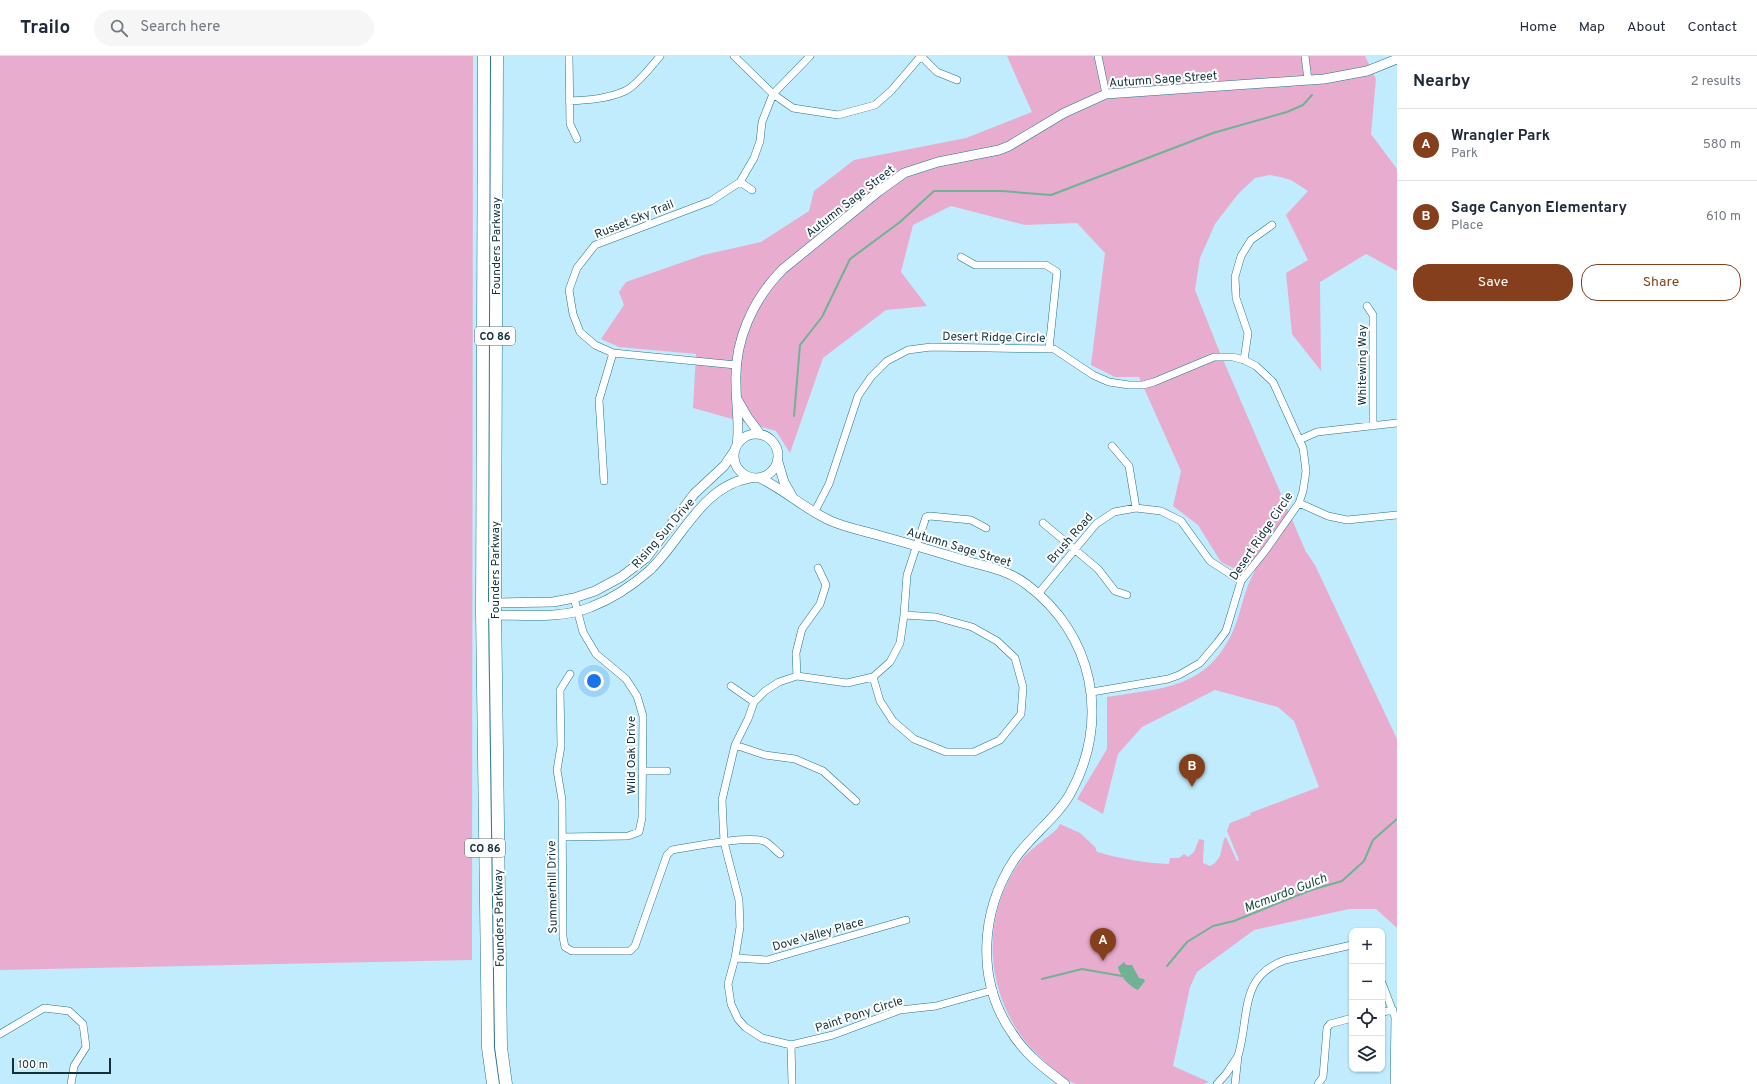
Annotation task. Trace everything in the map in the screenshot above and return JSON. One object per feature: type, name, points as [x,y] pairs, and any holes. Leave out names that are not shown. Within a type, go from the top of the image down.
[{"type":"highway","name":"Founders Parkway","points":[[484,56],[482,612],[488,1048],[493,1084]]},
{"type":"highway","name":"Founders Parkway","points":[[497,56],[495,615],[501,1047],[506,1084]]},
{"type":"street","points":[[569,56],[570,124],[577,139]]},
{"type":"street","points":[[569,101],[596,100],[626,91],[650,69],[660,56]]},
{"type":"street","points":[[734,56],[773,94],[793,108],[838,115],[875,106],[891,91],[921,56],[937,72],[957,80]]},
{"type":"street","points":[[773,94],[810,56]]},
{"type":"street","points":[[1098,56],[1106,94]]},
{"type":"street","points":[[1305,56],[1308,80]]},
{"type":"street","name":"Autumn Sage Street","points":[[736,448],[739,430],[736,398],[736,366],[743,333],[752,312],[773,279],[894,179],[926,165],[999,150],[1010,146],[1064,112],[1106,94],[1308,80],[1367,71],[1397,59]]},
{"type":"street","name":"Russet Sky Trail","points":[[736,366],[613,353],[595,345],[580,332],[573,314],[569,290],[577,268],[595,245],[711,201],[740,182],[754,158],[760,141],[762,122],[773,94]]},
{"type":"street","points":[[740,182],[752,190]]},
{"type":"street","points":[[1244,360],[1248,333],[1236,298],[1234,277],[1241,256],[1251,240],[1272,225]]},
{"type":"street","points":[[961,257],[975,265],[1046,265],[1057,272],[1049,349]]},
{"type":"street","name":"Whitewing Way","points":[[1367,306],[1373,315],[1373,426]]},
{"type":"street","name":"Desert Ridge Circle","points":[[815,511],[829,484],[858,396],[871,376],[887,361],[908,350],[930,347],[1054,349],[1093,375],[1110,382],[1129,385],[1143,385],[1154,382],[1214,357],[1233,357],[1244,360],[1256,366],[1273,382],[1303,448],[1306,471],[1303,491],[1299,503],[1265,551],[1241,581],[1226,631],[1209,654],[1200,663],[1179,675],[1168,679],[1092,692]]},
{"type":"street","points":[[604,481],[599,400],[613,353]]},
{"type":"street","points":[[736,398],[760,434],[773,441],[777,447],[778,462],[784,482],[792,497]]},
{"type":"street","points":[[1299,440],[1317,432],[1397,424]]},
{"type":"street","points":[[760,434],[747,436],[736,448],[734,456],[737,467],[750,478],[760,478],[772,472],[778,462]]},
{"type":"street","points":[[1112,446],[1129,466],[1136,508]]},
{"type":"street","name":"Rising Sun Drive","points":[[495,603],[553,602],[574,598],[595,591],[621,577],[646,558],[694,494],[724,466],[736,448]]},
{"type":"street","name":"Rising Sun Drive","points":[[482,612],[495,615],[561,614],[590,608],[620,593],[650,570],[703,505],[718,491],[733,482],[750,478]]},
{"type":"street","name":"Autumn Sage Street","points":[[760,478],[838,523],[1010,573],[1038,594],[1066,625],[1074,637],[1082,656],[1092,692],[1092,732],[1084,766],[1070,794],[1016,858],[996,894],[987,932],[986,960],[993,990],[1001,1014],[1012,1033],[1029,1054],[1065,1084]]},
{"type":"street","points":[[1299,503],[1328,516],[1347,520],[1397,515]]},
{"type":"street","name":"Brush Road","points":[[1038,594],[1074,548],[1104,516],[1114,512],[1136,508],[1161,511],[1181,521],[1210,561],[1241,581]]},
{"type":"street","name":"Paint Pony Circle","points":[[986,528],[971,520],[930,516],[923,521],[906,575],[904,615],[900,643],[890,662],[873,677],[847,683],[797,676],[779,682],[765,691],[754,702],[748,719],[735,745],[722,800],[724,842],[739,900],[740,927],[735,958],[728,984],[731,1004],[738,1019],[762,1038],[790,1045],[833,1036],[900,1010],[936,1006],[993,990]]},
{"type":"street","points":[[1043,523],[1098,569],[1114,591],[1127,595]]},
{"type":"street","points":[[797,676],[796,654],[802,629],[820,604],[826,585],[818,568]]},
{"type":"street","name":"Wild Oak Drive","points":[[562,837],[628,836],[639,832],[642,818],[643,716],[637,696],[626,679],[596,654],[583,632],[574,598]]},
{"type":"street","points":[[482,612],[495,603]]},
{"type":"street","points":[[873,677],[880,701],[893,721],[914,739],[946,752],[974,752],[1000,740],[1020,714],[1023,687],[1015,658],[997,641],[972,627],[936,617],[904,615]]},
{"type":"street","name":"Summerhill Drive","points":[[570,674],[560,690],[561,746],[557,770],[562,800],[563,937],[565,947],[572,951],[630,951],[635,946],[641,932],[667,855],[672,850],[724,842]]},
{"type":"street","points":[[731,686],[754,702]]},
{"type":"street","points":[[735,745],[765,755],[795,759],[823,771],[856,801]]},
{"type":"street","points":[[642,771],[667,771]]},
{"type":"street","points":[[724,842],[744,840],[765,842],[780,854]]},
{"type":"street","name":"Dove Valley Place","points":[[735,958],[767,960],[906,920]]},
{"type":"street","points":[[1235,1084],[1238,1056],[1243,1038],[1247,999],[1251,989],[1259,977],[1276,963],[1349,946]]},
{"type":"street","points":[[1385,990],[1393,1010],[1396,1027],[1394,1084]]},
{"type":"street","points":[[0,1034],[44,1008],[70,1011],[83,1024],[86,1046],[74,1066],[71,1084]]},
{"type":"street","points":[[1385,1011],[1393,1010]]},
{"type":"street","points":[[1318,1084],[1323,1077],[1327,1028],[1330,1024],[1349,1019]]},
{"type":"street","points":[[790,1045],[792,1084]]},
{"type":"street","points":[[1217,1084],[1238,1056]]},
{"type":"shaded area","points":[[0,56],[473,56],[472,960],[0,970]]},
{"type":"shaded area","points":[[1007,56],[1365,56],[1376,79],[1371,134],[1397,169],[1397,271],[1366,254],[1320,282],[1321,371],[1292,334],[1286,273],[1308,260],[1286,215],[1308,191],[1291,180],[1280,177],[1270,175],[1255,178],[1238,194],[1215,224],[1200,258],[1195,290],[1218,348],[1306,552],[1315,565],[1397,739],[1397,928],[1376,909],[1349,909],[1254,930],[1197,972],[1190,987],[1173,1066],[1209,1082],[1203,1084],[1076,1084],[1070,1081],[1035,1052],[1025,1041],[1012,1021],[1002,999],[996,977],[993,953],[994,930],[998,906],[1007,884],[1023,858],[1057,829],[1060,824],[1080,833],[1095,847],[1097,852],[1124,859],[1151,863],[1169,864],[1170,858],[1179,858],[1184,854],[1188,857],[1194,852],[1199,839],[1204,840],[1203,863],[1210,866],[1215,863],[1220,856],[1224,839],[1226,837],[1237,861],[1239,860],[1227,831],[1230,823],[1251,815],[1250,813],[1319,787],[1294,721],[1278,707],[1215,690],[1142,727],[1118,754],[1103,814],[1077,799],[1107,749],[1107,697],[1146,691],[1181,682],[1196,675],[1210,665],[1222,650],[1233,631],[1245,594],[1255,571],[1243,563],[1237,570],[1221,562],[1198,525],[1173,506],[1181,471],[1139,377],[1115,377],[1091,365],[1105,253],[1077,223],[1025,225],[951,206],[913,225],[901,272],[927,306],[886,310],[823,358],[790,453],[776,431],[693,408],[696,354],[619,347],[601,339],[624,305],[619,292],[626,282],[703,255],[761,242],[809,211],[814,191],[854,160],[966,138],[1032,112]]},
{"type":"shaded area","points":[[1124,962],[1126,965],[1132,965],[1139,978],[1144,979],[1145,981],[1138,990],[1128,984],[1120,974],[1118,967]]},
{"type":"waterway","points":[[794,416],[800,345],[822,317],[850,259],[900,222],[934,191],[1002,191],[1051,195],[1213,133],[1287,112],[1303,105],[1312,95]]},
{"type":"waterway","name":"Mcmurdo Gulch","points":[[1167,966],[1187,942],[1213,926],[1234,921],[1311,890],[1342,881],[1364,861],[1373,840],[1397,819]]},
{"type":"waterway","name":"Mcmurdo Gulch","points":[[1042,979],[1082,969],[1122,976]]},
{"type":"place","name":"Sage Canyon Elementary","points":[[1192,787]]},
{"type":"place","name":"Wrangler Park","points":[[1103,961]]}]
